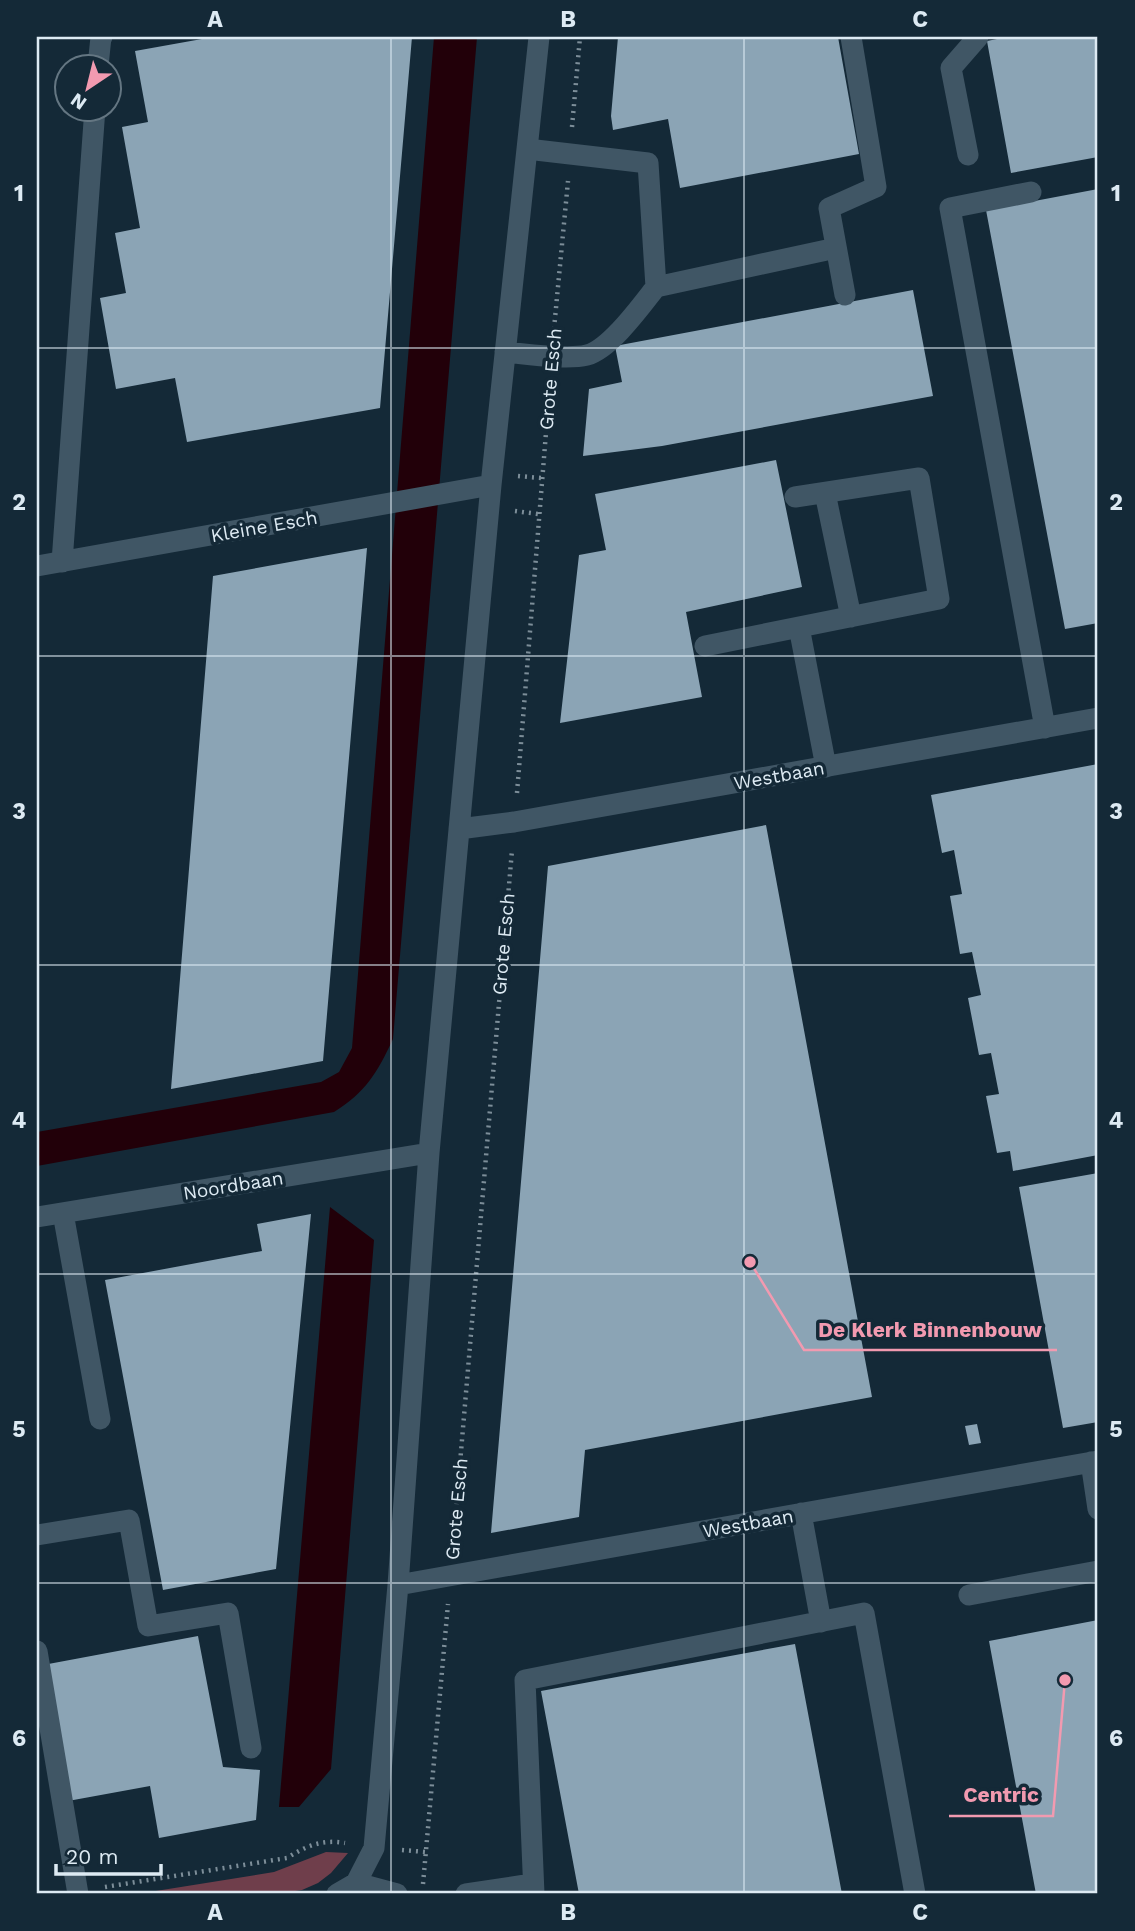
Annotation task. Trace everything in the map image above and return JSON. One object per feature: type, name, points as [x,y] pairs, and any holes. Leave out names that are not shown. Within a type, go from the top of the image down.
[{"type":"street","points":[[337,1894],[356,1883],[374,1848],[398,1585],[429,1153],[491,485],[539,37]]},
{"type":"street","points":[[845,295],[829,208],[876,187],[850,37]]},
{"type":"street","points":[[968,155],[951,68],[978,37]]},
{"type":"street","points":[[62,562],[94,122]]},
{"type":"street","points":[[527,149],[648,163],[656,287]]},
{"type":"street","points":[[1031,192],[950,208],[1045,728]]},
{"type":"street","points":[[505,352],[552,356],[588,355],[616,335],[656,287],[836,248]]},
{"type":"street","points":[[705,646],[939,599],[919,478],[795,497]]},
{"type":"street","name":"Kleine Esch","points":[[37,566],[491,485]]},
{"type":"street","points":[[825,493],[851,617]]},
{"type":"street","points":[[799,627],[826,767]]},
{"type":"street","name":"Westbaan","points":[[459,829],[514,822],[1098,718]]},
{"type":"street","name":"Noordbaan","points":[[37,1217],[429,1153]]},
{"type":"street","points":[[63,1213],[100,1419]]},
{"type":"street","points":[[1095,1462],[1098,1509]]},
{"type":"street","name":"Westbaan","points":[[398,1585],[1095,1462]]},
{"type":"street","points":[[801,1513],[821,1622]]},
{"type":"street","points":[[37,1535],[129,1520],[148,1626],[228,1613],[251,1748]]},
{"type":"street","points":[[969,1595],[1098,1572]]},
{"type":"street","points":[[467,1894],[533,1889],[525,1680],[864,1613],[915,1894]]},
{"type":"street","points":[[37,1651],[78,1893]]},
{"type":"street","points":[[356,1883],[397,1894]]},
{"type":"path","name":"Grote Esch","points":[[423,1894],[580,37]]},
{"type":"path","points":[[78,1893],[287,1858],[306,1846],[330,1841],[426,1852]]},
{"type":"shaded area","points":[[434,37],[477,37],[393,1039],[370,1081],[334,1112],[37,1166],[37,1132],[321,1082],[339,1072],[352,1048]]},
{"type":"shaded area","points":[[330,1207],[374,1240],[331,1769],[299,1807],[279,1807]]},
{"type":"shaded area","points":[[326,1852],[348,1853],[331,1873],[302,1890],[275,1894],[137,1894],[274,1872]]},
{"type":"building","points":[[213,37],[412,37],[380,408],[187,442],[175,378],[116,389],[100,298],[126,293],[115,233],[140,228],[122,127],[148,122],[135,51]]},
{"type":"building","points":[[618,37],[838,37],[859,154],[680,188],[668,119],[613,130],[611,116]]},
{"type":"building","points":[[1007,37],[1098,37],[1098,157],[1011,173],[987,41]]},
{"type":"building","points":[[1098,189],[1098,623],[1065,629],[986,210]]},
{"type":"building","points":[[913,290],[933,396],[662,446],[583,456],[589,389],[622,382],[615,346]]},
{"type":"building","points":[[776,460],[802,587],[686,612],[702,697],[560,723],[579,555],[606,550],[595,494]]},
{"type":"building","points":[[367,548],[323,1061],[171,1089],[213,576]]},
{"type":"building","points":[[1098,764],[1098,1155],[1013,1171],[1010,1151],[997,1153],[986,1096],[999,1094],[991,1053],[979,1055],[968,998],[981,995],[972,952],[960,954],[950,896],[962,894],[954,850],[942,853],[931,795]]},
{"type":"building","points":[[766,825],[872,1397],[585,1450],[579,1517],[491,1533],[548,866]]},
{"type":"building","points":[[1098,1173],[1098,1422],[1063,1428],[1019,1187]]},
{"type":"building","points":[[311,1214],[276,1569],[163,1590],[105,1280],[262,1251],[257,1224]]},
{"type":"building","points":[[977,1424],[981,1443],[969,1445],[965,1426]]},
{"type":"building","points":[[1098,1620],[1098,1894],[1036,1894],[989,1641]]},
{"type":"building","points":[[198,1636],[223,1767],[260,1770],[256,1820],[159,1838],[150,1786],[68,1801],[43,1665]]},
{"type":"building","points":[[795,1644],[842,1894],[579,1894],[541,1691]]},
{"type":"place","name":"De Klerk Binnenbouw","points":[[750,1262]]},
{"type":"place","name":"Centric","points":[[1065,1680]]}]
